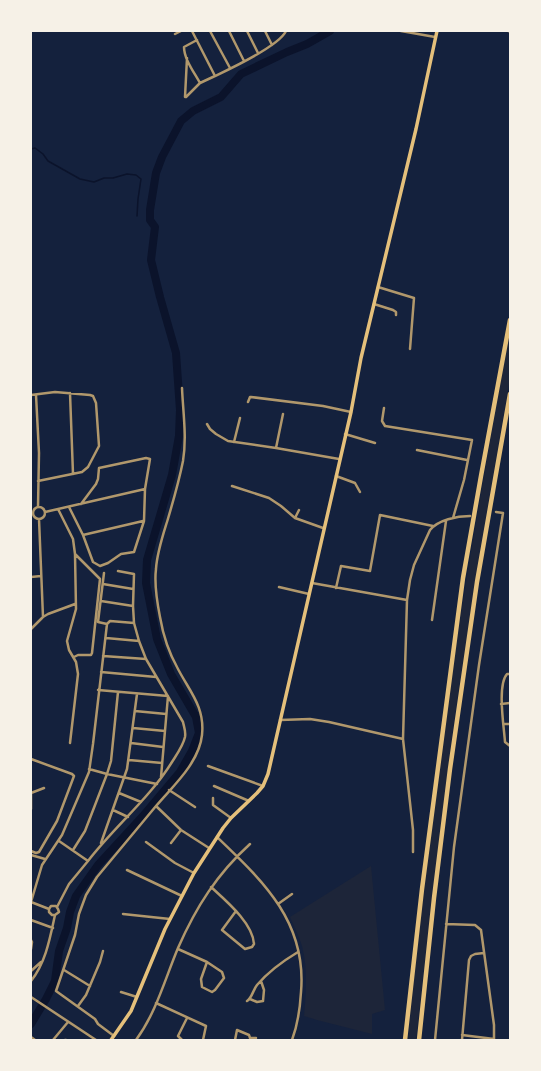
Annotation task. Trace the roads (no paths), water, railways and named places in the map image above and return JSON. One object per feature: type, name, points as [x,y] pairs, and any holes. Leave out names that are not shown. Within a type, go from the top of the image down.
[{"type":"highway","points":[[405,1040],[422,889],[463,578],[480,476],[510,320]]},
{"type":"highway","points":[[419,1040],[435,890],[474,597],[510,394]]},
{"type":"main road","points":[[111,1040],[131,1011],[170,919],[194,873],[209,848],[231,818],[263,786],[270,768],[437,31]]},
{"type":"street","points":[[175,34],[180,31]]},
{"type":"street","points":[[193,31],[215,76]]},
{"type":"street","points":[[210,31],[230,68]]},
{"type":"street","points":[[229,31],[244,61]]},
{"type":"street","points":[[247,31],[258,53]]},
{"type":"street","points":[[265,31],[272,45]]},
{"type":"street","points":[[187,58],[185,97],[200,83],[272,45],[287,31]]},
{"type":"street","points":[[401,31],[435,37]]},
{"type":"street","points":[[197,40],[184,47],[187,58],[200,83]]},
{"type":"street","points":[[378,286],[414,298],[410,349]]},
{"type":"street","points":[[374,304],[393,310],[396,312],[396,316]]},
{"type":"street","points":[[114,1036],[98,1024],[95,1018],[56,992],[75,935],[79,914],[86,895],[97,877],[192,761],[202,737],[200,708],[178,668],[166,642],[160,618],[155,572],[159,549],[172,505],[183,458],[185,437],[182,388]]},
{"type":"street","points":[[31,395],[55,392],[93,396],[95,399],[99,446],[88,467],[82,472],[38,481]]},
{"type":"street","points":[[70,393],[73,475]]},
{"type":"street","points":[[36,395],[39,453],[38,507],[32,515],[39,519]]},
{"type":"street","points":[[248,402],[251,397],[324,406],[351,412]]},
{"type":"street","points":[[384,408],[382,421],[385,426],[472,440],[464,480],[453,518]]},
{"type":"street","points":[[276,448],[283,414]]},
{"type":"street","points":[[234,442],[240,418]]},
{"type":"street","points":[[208,424],[210,429],[220,438],[234,442],[339,459]]},
{"type":"street","points":[[345,434],[375,443]]},
{"type":"street","points":[[418,450],[467,460]]},
{"type":"street","points":[[69,507],[83,535],[93,562],[100,566],[108,563],[121,554],[135,552],[144,521],[145,489],[150,462],[149,458],[99,468],[96,484],[81,504]]},
{"type":"street","points":[[336,476],[355,483],[360,492]]},
{"type":"street","points":[[232,486],[269,498],[295,518],[324,528]]},
{"type":"street","points":[[39,519],[44,516],[45,512],[145,489]]},
{"type":"street","points":[[38,507],[42,508],[45,512]]},
{"type":"street","points":[[58,509],[73,539],[75,554],[76,609],[67,641],[69,650],[76,662],[78,674],[70,743]]},
{"type":"street","points":[[295,518],[299,510]]},
{"type":"street","points":[[435,1040],[454,847],[465,760],[503,513],[496,512]]},
{"type":"street","points":[[336,588],[341,566],[370,570],[380,515],[433,526],[453,518],[470,516]]},
{"type":"street","points":[[39,519],[43,617]]},
{"type":"street","points":[[83,535],[144,521]]},
{"type":"street","points":[[432,620],[446,521]]},
{"type":"street","points":[[413,852],[413,830],[403,739],[407,600],[414,565],[433,526]]},
{"type":"street","points":[[74,657],[78,655],[91,655],[92,653],[100,579],[75,554]]},
{"type":"street","points":[[31,981],[46,953],[55,915],[59,912],[57,907],[69,884],[101,844],[128,817],[157,784],[178,753],[185,737],[183,722],[146,659],[139,641],[134,623],[134,574],[118,571]]},
{"type":"street","points":[[104,573],[98,622],[106,624],[110,621],[134,623]]},
{"type":"street","points":[[31,577],[41,576]]},
{"type":"street","points":[[311,583],[407,600]]},
{"type":"street","points":[[102,584],[133,589]]},
{"type":"street","points":[[280,587],[309,594]]},
{"type":"street","points":[[101,601],[133,606]]},
{"type":"street","points":[[31,629],[48,614],[75,604]]},
{"type":"street","points":[[55,915],[50,914],[49,909],[31,902],[42,865],[66,828],[89,769],[98,690],[104,656],[106,624]]},
{"type":"street","points":[[106,638],[139,641]]},
{"type":"street","points":[[104,656],[146,659]]},
{"type":"street","points":[[101,672],[156,677]]},
{"type":"street","points":[[510,674],[506,674],[503,679],[501,704],[505,742],[510,746]]},
{"type":"street","points":[[98,690],[168,696]]},
{"type":"street","points":[[73,850],[85,831],[111,761],[118,692]]},
{"type":"street","points":[[101,844],[125,778],[137,694]]},
{"type":"street","points":[[161,778],[168,696]]},
{"type":"street","points":[[501,704],[510,703]]},
{"type":"street","points":[[135,711],[166,714]]},
{"type":"street","points":[[280,720],[310,719],[323,721],[403,739]]},
{"type":"street","points":[[504,724],[510,724]]},
{"type":"street","points":[[133,728],[165,731]]},
{"type":"street","points":[[131,743],[163,747]]},
{"type":"street","points":[[31,759],[74,776],[57,821],[39,852],[36,853],[31,851]]},
{"type":"street","points":[[128,760],[162,763]]},
{"type":"street","points":[[208,766],[263,786]]},
{"type":"street","points":[[89,769],[157,784]]},
{"type":"street","points":[[214,786],[249,801]]},
{"type":"street","points":[[31,809],[31,793],[44,788]]},
{"type":"street","points":[[169,790],[195,807]]},
{"type":"street","points":[[119,794],[141,802]]},
{"type":"street","points":[[213,798],[213,805],[231,818]]},
{"type":"street","points":[[156,806],[181,830],[209,848]]},
{"type":"street","points":[[113,810],[128,817]]},
{"type":"street","points":[[171,843],[181,830]]},
{"type":"street","points":[[217,837],[266,887],[287,917],[294,934],[302,971],[302,983],[299,1013],[292,1040]]},
{"type":"street","points":[[58,841],[88,861]]},
{"type":"street","points":[[146,842],[175,863],[194,873]]},
{"type":"street","points":[[136,1040],[147,1023],[193,916],[218,877],[236,856],[250,844]]},
{"type":"street","points":[[31,855],[45,859]]},
{"type":"street","points":[[127,870],[182,896]]},
{"type":"street","points":[[211,887],[236,910],[251,933],[254,944],[249,948],[245,949],[222,930],[236,910]]},
{"type":"street","points":[[278,904],[292,894]]},
{"type":"street","points":[[49,909],[51,906],[57,907]]},
{"type":"street","points":[[122,914],[170,919]]},
{"type":"street","points":[[31,920],[52,928]]},
{"type":"street","points":[[446,924],[478,926],[481,930],[494,1025],[494,1039],[462,1035]]},
{"type":"street","points":[[31,940],[31,949]]},
{"type":"street","points":[[178,948],[207,962],[222,972],[224,978],[212,992],[202,987],[201,982],[207,962]]},
{"type":"street","points":[[78,1006],[86,995],[103,951]]},
{"type":"street","points":[[261,981],[264,990],[264,1003],[248,1000],[261,981],[275,967],[298,952]]},
{"type":"street","points":[[462,1040],[469,960],[471,956],[475,954],[484,953]]},
{"type":"street","points":[[31,971],[42,962]]},
{"type":"street","points":[[64,970],[90,986]]},
{"type":"street","points":[[121,992],[137,997]]},
{"type":"street","points":[[31,997],[96,1040]]},
{"type":"street","points":[[156,1003],[206,1026],[203,1040]]},
{"type":"street","points":[[182,1040],[178,1036],[187,1018]]},
{"type":"street","points":[[53,1040],[68,1022]]},
{"type":"street","points":[[235,1040],[237,1030],[249,1035],[250,1039],[256,1038]]},
{"type":"street","points":[[31,1037],[35,1040]]},
{"type":"waterway","points":[[31,1024],[55,981],[59,951],[76,896],[98,865],[143,816],[180,772],[192,751],[199,733],[196,717],[171,674],[157,639],[146,583],[147,560],[172,475],[179,436],[180,410],[176,353],[151,260],[155,227],[150,220],[150,210],[156,173],[162,157],[181,121],[193,111],[221,97],[241,74],[307,44],[330,31]]},
{"type":"waterway","points":[[31,149],[35,148],[43,154],[48,161],[80,179],[94,182],[104,178],[113,178],[127,174],[136,175],[141,179],[137,216]]}]
